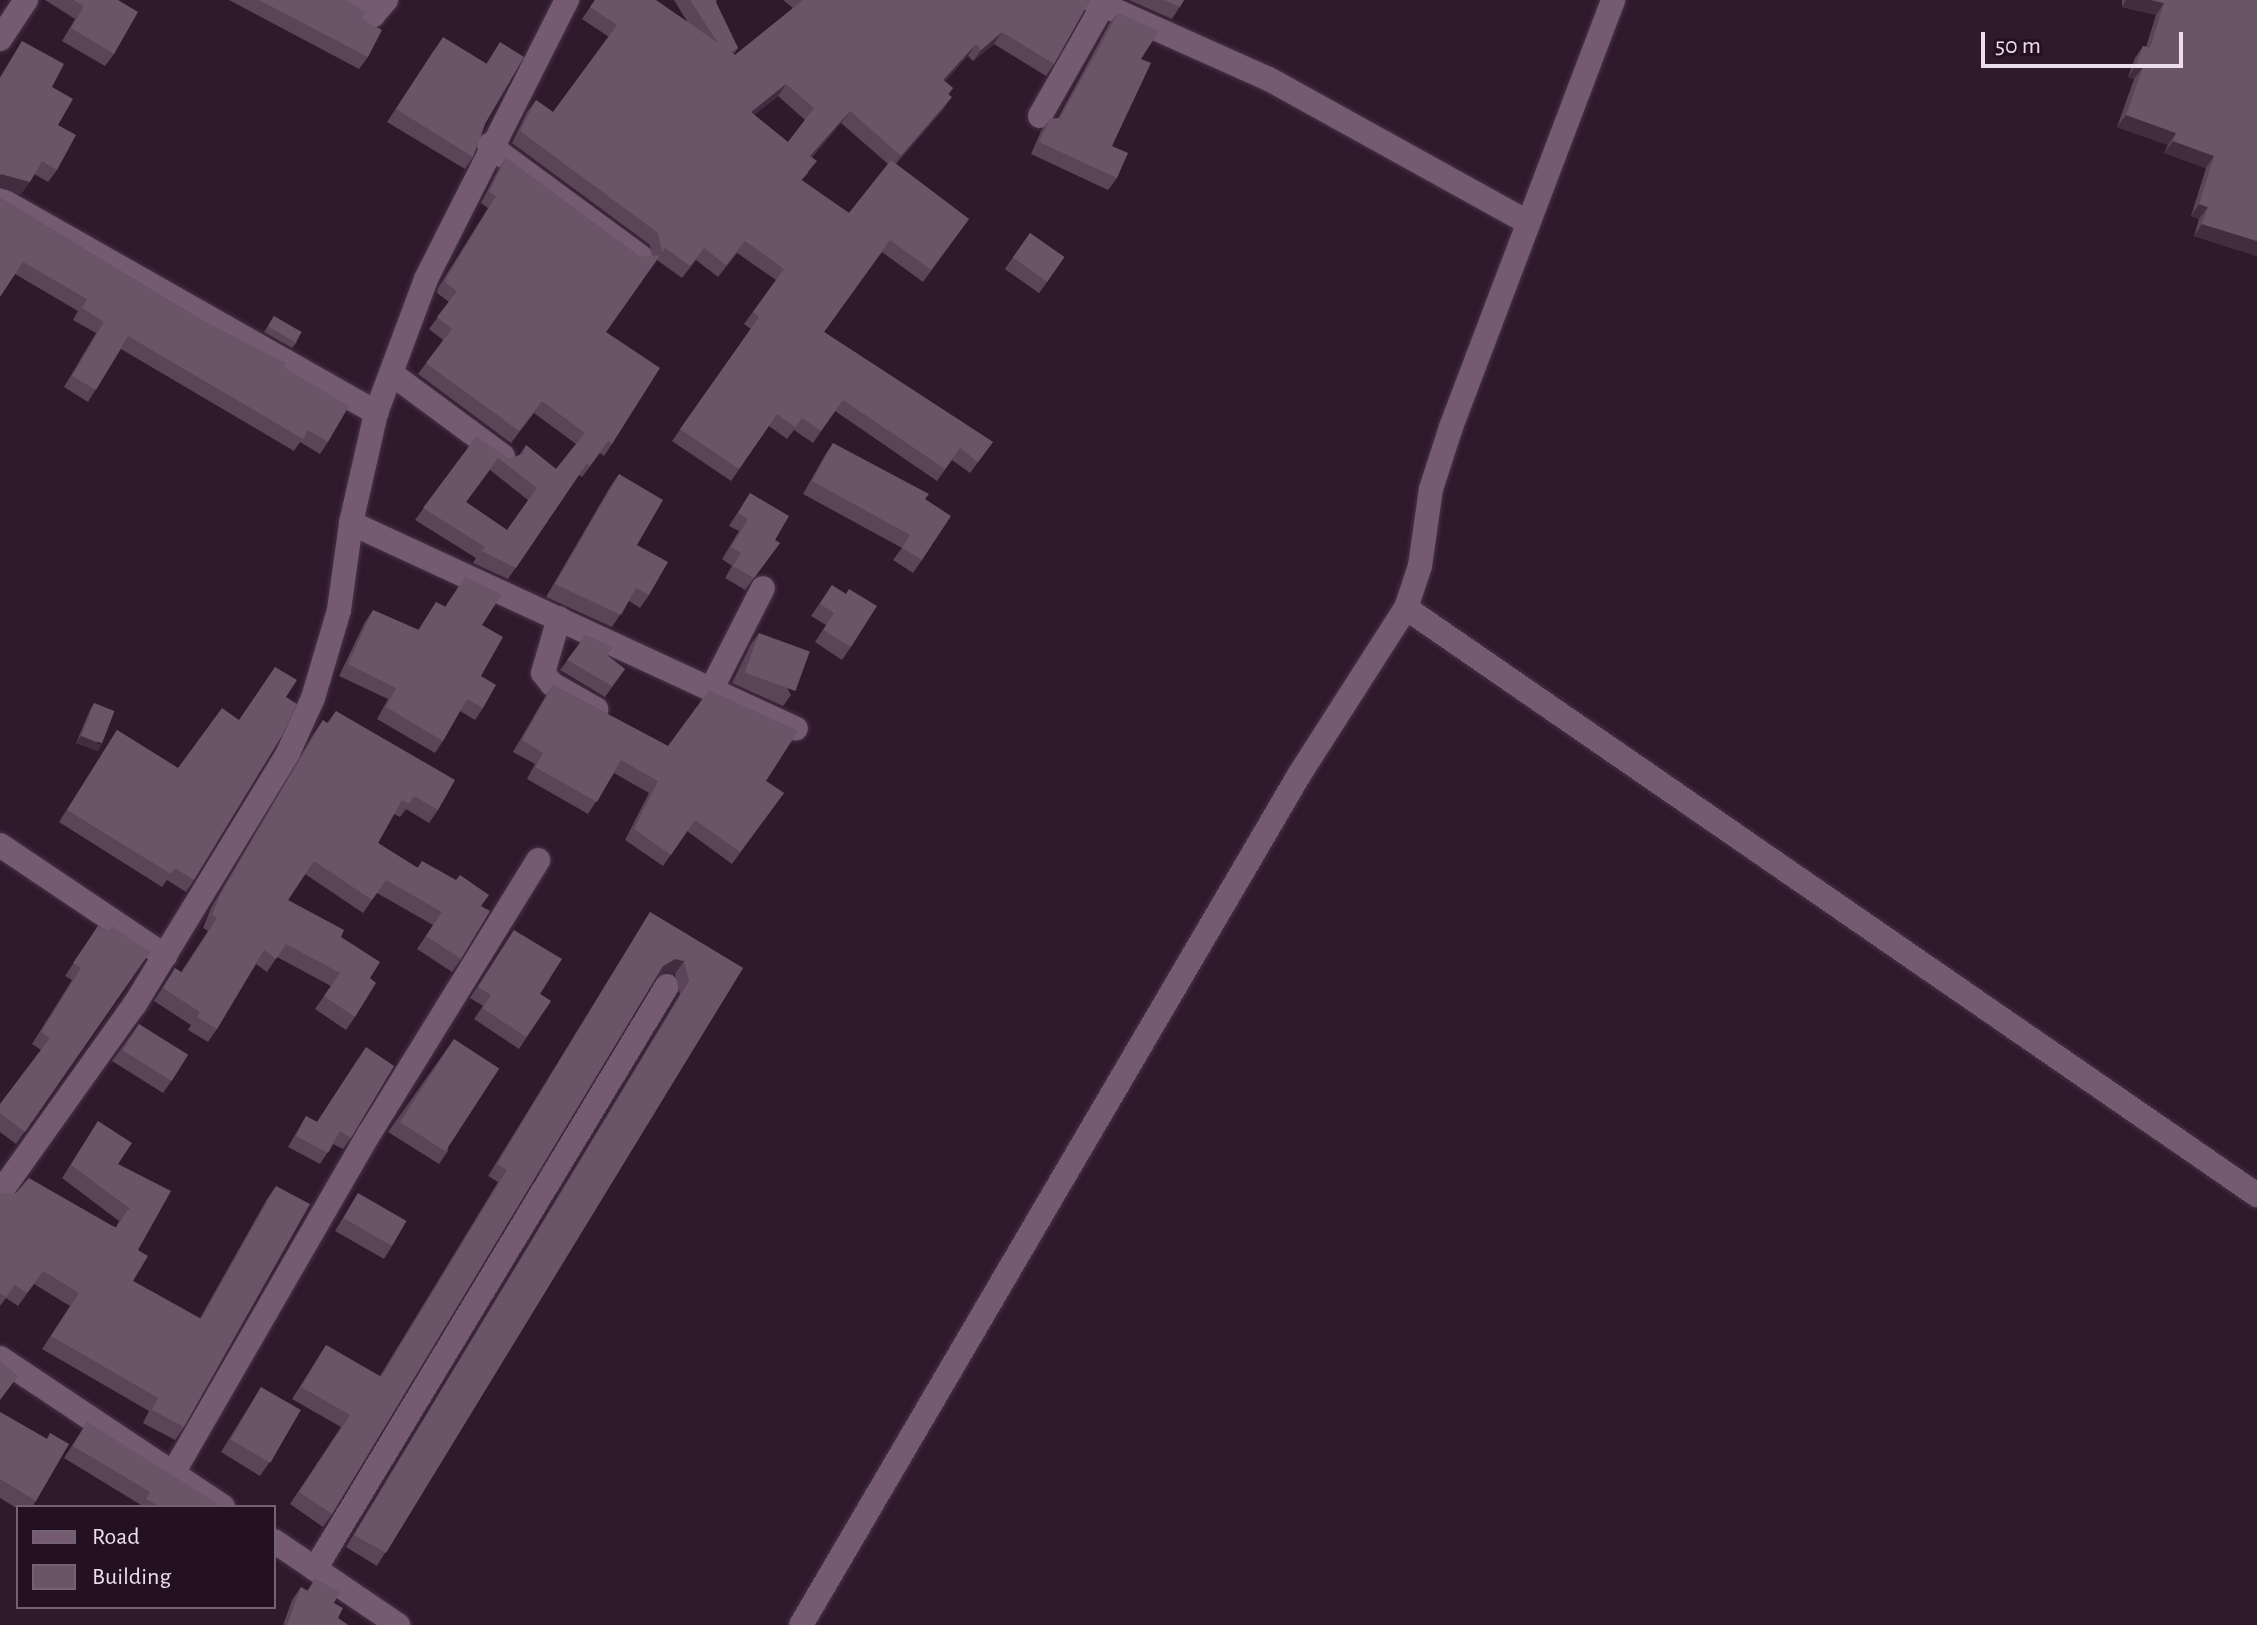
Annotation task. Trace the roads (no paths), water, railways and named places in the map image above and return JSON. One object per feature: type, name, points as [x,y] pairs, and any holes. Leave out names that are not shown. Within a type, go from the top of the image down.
[{"type":"street","points":[[0,39],[26,0]]},
{"type":"street","points":[[344,0],[373,15],[386,0]]},
{"type":"street","points":[[0,1193],[165,956],[288,753],[313,698],[339,610],[351,523],[376,413],[426,279],[489,145],[549,43],[567,0]]},
{"type":"street","points":[[801,1625],[1299,775],[1406,608],[1420,566],[1431,489],[1527,222],[1613,0]]},
{"type":"street","points":[[1040,116],[1100,2],[1269,79],[1527,222]]},
{"type":"street","points":[[489,145],[641,257]]},
{"type":"street","points":[[0,199],[376,413]]},
{"type":"street","points":[[392,374],[503,456]]},
{"type":"street","points":[[351,523],[796,729]]},
{"type":"street","points":[[712,688],[763,588]]},
{"type":"street","points":[[1406,608],[2257,1195]]},
{"type":"street","points":[[559,618],[543,673],[552,684],[607,715]]},
{"type":"street","points":[[313,698],[340,714]]},
{"type":"street","points":[[0,845],[165,956]]},
{"type":"street","points":[[173,1473],[369,1134],[538,860]]},
{"type":"street","points":[[315,1569],[667,986]]},
{"type":"street","points":[[0,1358],[220,1505]]},
{"type":"street","points":[[276,1542],[398,1625]]}]
